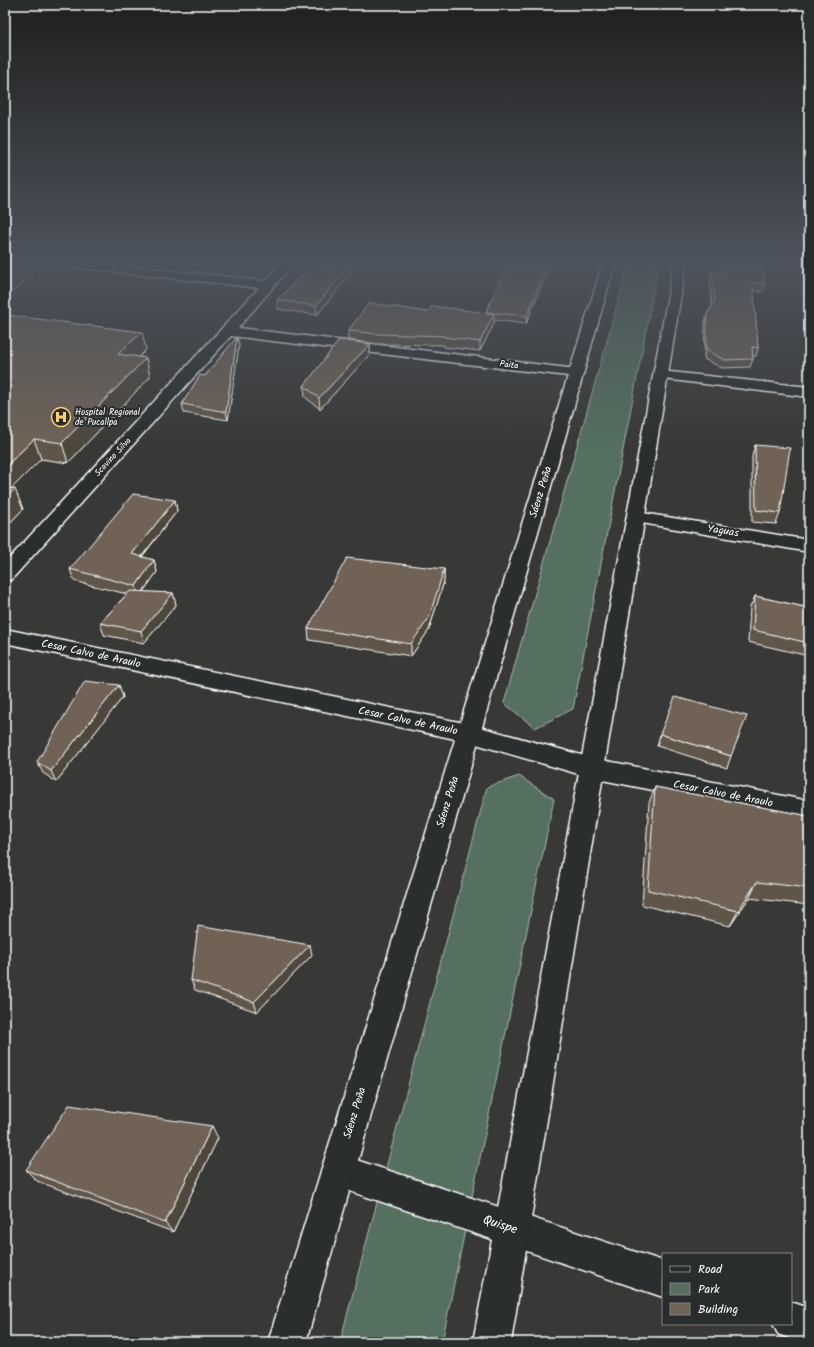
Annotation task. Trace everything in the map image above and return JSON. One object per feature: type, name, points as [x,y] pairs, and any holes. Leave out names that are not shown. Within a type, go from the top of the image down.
[{"type":"street","name":"Scavino Silva","points":[[5,574],[232,326]]},
{"type":"street","name":"Sáenz Peña","points":[[287,1342],[590,326]]},
{"type":"street","points":[[492,1342],[669,326]]},
{"type":"street","name":"Paita","points":[[228,331],[576,373]]},
{"type":"street","points":[[661,375],[809,392]]},
{"type":"street","name":"Yaguas","points":[[636,517],[809,546]]},
{"type":"street","name":"Cesar Calvo de Araulo","points":[[5,636],[469,733],[592,768],[809,811]]},
{"type":"street","name":"Quispe","points":[[338,1171],[662,1278]]},
{"type":"street","points":[[792,1321],[809,1327]]},
{"type":"green space","points":[[611,326],[647,326],[573,709],[535,728],[504,703]]},
{"type":"green space","points":[[519,776],[554,799],[442,1342],[340,1342],[487,787]]},
{"type":"building","points":[[5,326],[93,326],[142,332],[118,354],[146,358],[62,443],[34,439],[5,467]]},
{"type":"building","points":[[352,326],[488,326],[480,342],[444,337],[445,336],[379,334],[348,331]]},
{"type":"building","points":[[707,326],[756,326],[758,348],[752,347],[753,359],[724,360],[706,350]]},
{"type":"building","points":[[237,337],[226,412],[182,404],[200,375],[205,376]]},
{"type":"building","points":[[339,340],[370,344],[319,398],[304,386]]},
{"type":"building","points":[[755,445],[790,448],[780,513],[756,510]]},
{"type":"building","points":[[5,487],[15,489],[5,499]]},
{"type":"building","points":[[133,494],[175,500],[132,554],[154,560],[136,586],[70,569]]},
{"type":"building","points":[[347,558],[444,569],[429,618],[411,644],[308,628]]},
{"type":"building","points":[[130,591],[173,593],[141,631],[100,623]]},
{"type":"building","points":[[755,596],[809,608],[809,643],[753,630]]},
{"type":"building","points":[[85,681],[119,685],[51,771],[37,762]]},
{"type":"building","points":[[675,697],[747,716],[731,756],[660,734]]},
{"type":"building","points":[[655,787],[809,816],[809,888],[757,882],[738,911],[648,890]]},
{"type":"building","points":[[198,926],[310,945],[254,1002],[191,980]]},
{"type":"building","points":[[69,1105],[212,1126],[165,1223],[26,1170]]},
{"type":"place","name":"Hospital Regional de Pucallpa","points":[[61,417]]}]
